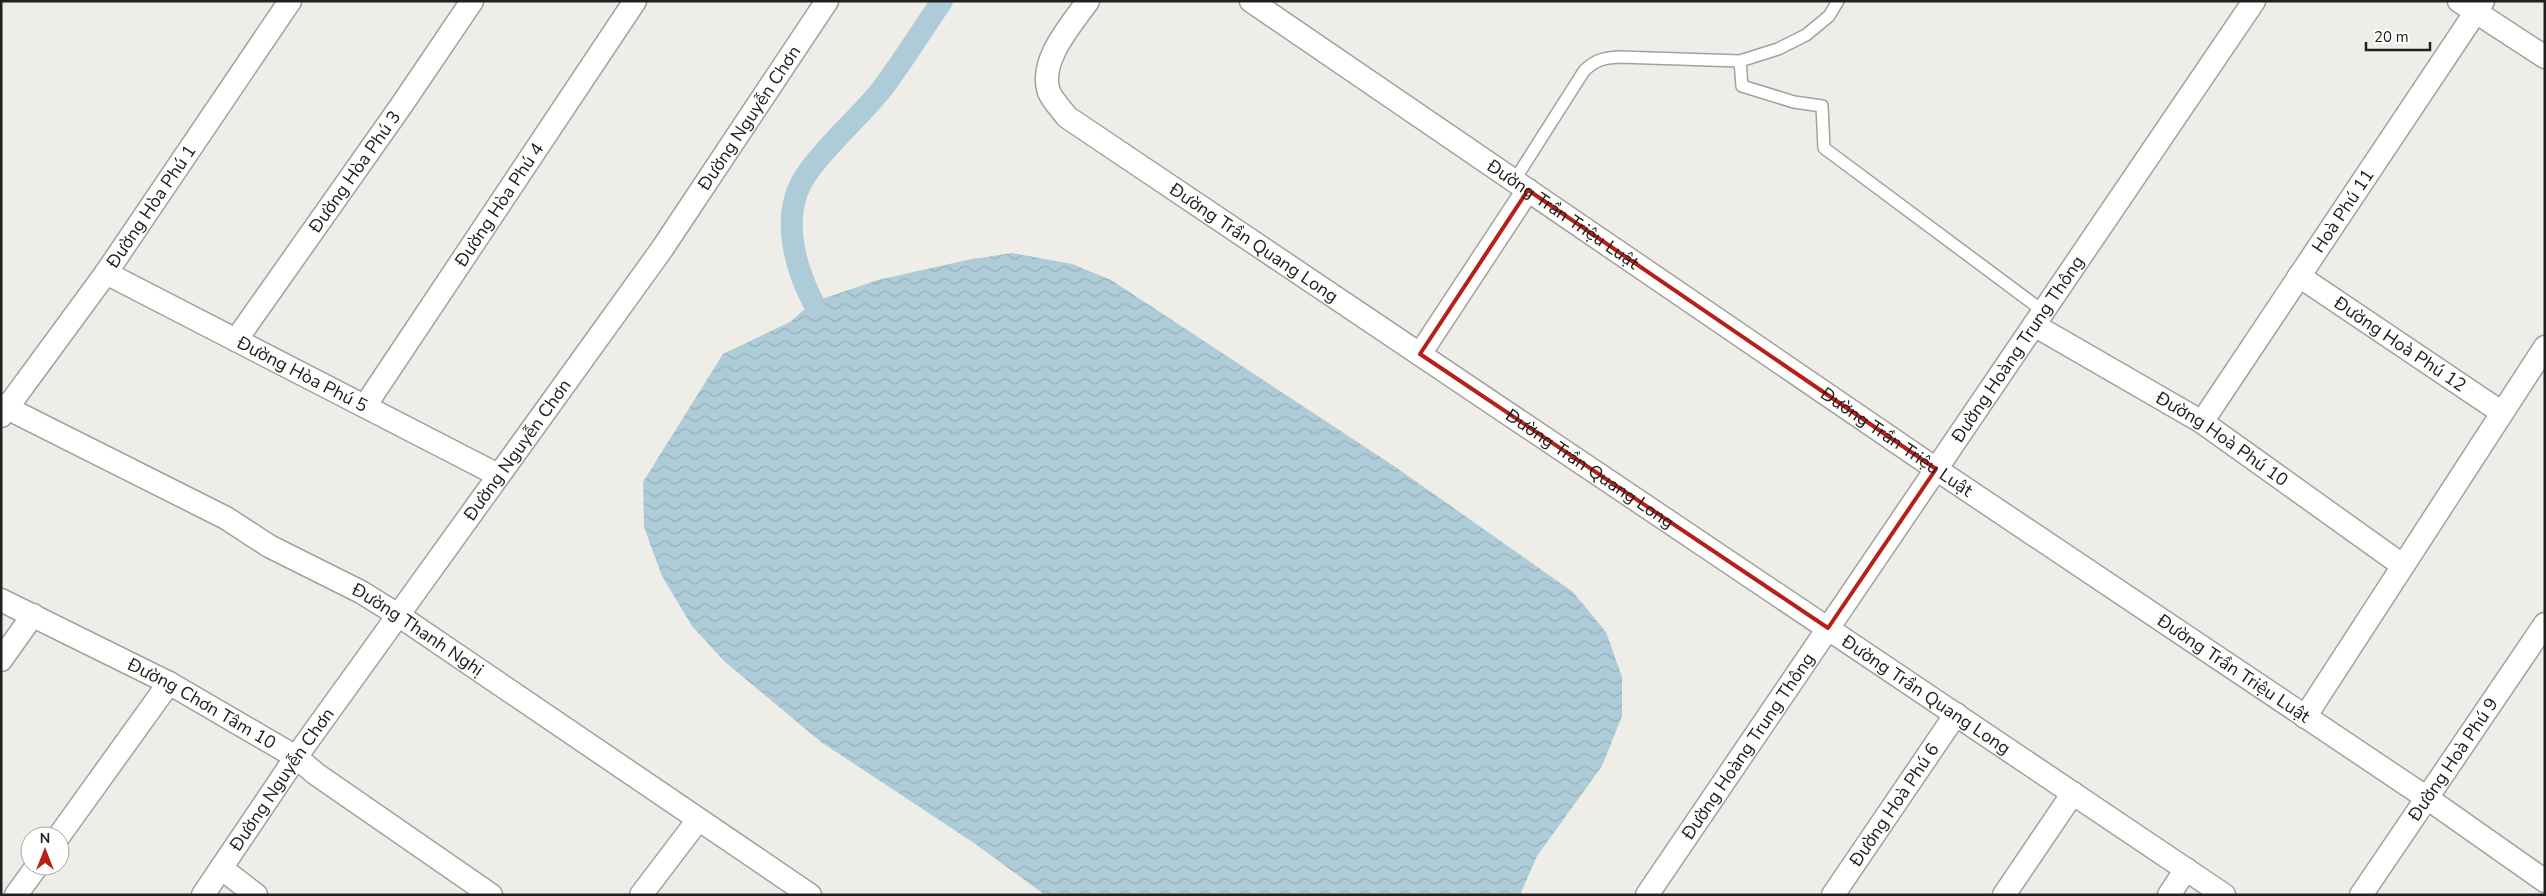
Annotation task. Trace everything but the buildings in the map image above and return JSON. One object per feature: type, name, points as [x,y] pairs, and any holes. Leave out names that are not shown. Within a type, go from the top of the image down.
[{"type":"street","name":"Đường Hòa Phú 1","points":[[3,409],[106,273],[290,1]]},
{"type":"street","name":"Đường Hòa Phú 3","points":[[236,340],[401,106],[472,1]]},
{"type":"street","name":"Đường Hòa Phú 4","points":[[364,406],[635,1]]},
{"type":"street","name":"Đường Nguyễn Chơn","points":[[203,895],[296,757],[662,249],[827,1]]},
{"type":"street","name":"Đường Trần Quang Long","points":[[1088,1],[1054,50],[1048,70],[1049,92],[1067,117],[2224,895]]},
{"type":"street","name":"Đường Trần Triệu Luật","points":[[1251,1],[1936,469],[2427,798],[2545,881]]},
{"type":"street","name":"Đường Hoàng Trung Thông","points":[[1647,895],[2254,1]]},
{"type":"street","points":[[2473,5],[2545,57]]},
{"type":"street","name":"Hoà Phú 11","points":[[2202,422],[2300,276],[2473,5]]},
{"type":"street","points":[[1420,354],[1521,185]]},
{"type":"street","name":"Đường Hòa Phú 5","points":[[106,273],[498,475]]},
{"type":"street","name":"Đường Hoà Phú 12","points":[[2300,276],[2501,412]]},
{"type":"street","name":"Đường Hoà Phú 10","points":[[2039,318],[2202,422],[2402,565]]},
{"type":"street","points":[[2305,717],[2501,412],[2545,347]]},
{"type":"street","name":"Đường Thanh Nghị","points":[[3,409],[226,518],[269,546],[361,592],[398,615],[810,895]]},
{"type":"street","name":"Đường Chơn Tâm 10","points":[[1,600],[169,683],[296,757],[316,774],[491,895]]},
{"type":"street","points":[[1,660],[33,615]]},
{"type":"street","name":"Đường Hoà Phú 9","points":[[2362,895],[2545,624]]},
{"type":"street","points":[[66,826],[169,683]]},
{"type":"street","name":"Đường Hoà Phú 6","points":[[1833,895],[1956,714]]},
{"type":"street","points":[[2004,895],[2073,793]]},
{"type":"street","points":[[641,895],[698,820]]},
{"type":"street","points":[[221,868],[256,895]]},
{"type":"street","points":[[2168,895],[2186,869]]},
{"type":"street","points":[[16,895],[30,876]]},
{"type":"lane","points":[[1521,185],[1584,71],[1593,62],[1604,58],[1619,57],[1740,61],[1778,49],[1806,35],[1829,16],[1838,1]]},
{"type":"lane","points":[[1740,61],[1742,86],[1794,102],[1822,106],[1824,148],[2039,318]]},
{"type":"highlighted area","points":[[1528,190],[1936,469],[1828,628],[1420,354]]},
{"type":"water","points":[[1012,253],[1072,264],[1111,280],[1394,466],[1573,592],[1606,632],[1622,677],[1622,716],[1602,766],[1537,856],[1520,895],[1045,895],[974,843],[821,742],[724,661],[692,626],[662,576],[644,527],[643,482],[723,354],[790,322],[813,302],[878,280],[967,260]]},
{"type":"waterway","points":[[813,302],[800,272],[793,239],[793,206],[798,190],[806,175],[823,153],[882,89],[942,1]]}]
